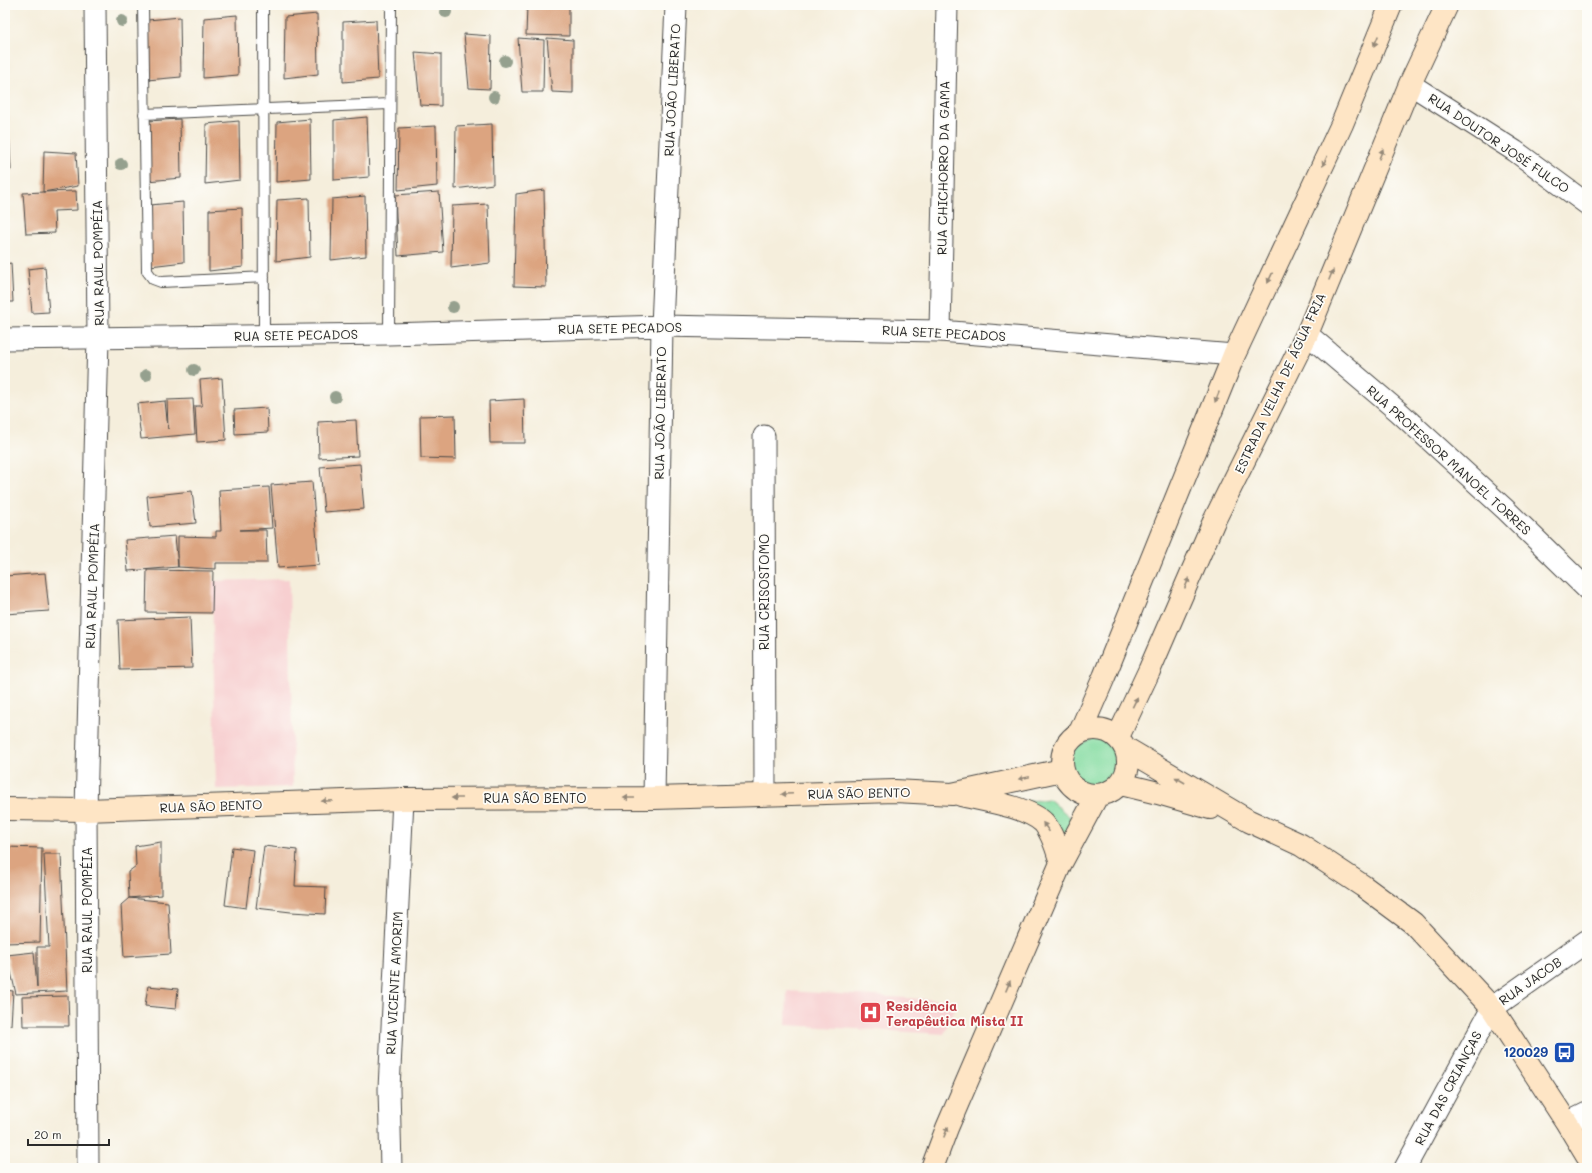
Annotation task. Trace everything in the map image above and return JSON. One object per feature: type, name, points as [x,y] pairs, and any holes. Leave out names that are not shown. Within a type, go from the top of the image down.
[{"type":"main road","points":[[1122,743],[1129,758],[1129,768],[1121,784],[1110,792],[1097,796],[1082,793],[1070,784],[1062,770],[1062,755],[1068,742],[1080,732],[1104,677],[1234,355],[1342,124],[1391,5]]},
{"type":"main road","name":"ESTRADA VELHA DE ÁGUA FRIA","points":[[1122,743],[1149,671],[1214,521],[1306,334],[1410,84],[1447,5]]},
{"type":"main road","points":[[1080,732],[1100,729],[1249,821]]},
{"type":"main road","name":"RUA SÃO BENTO","points":[[5,809],[86,810],[403,799],[654,798],[894,791],[952,794],[1062,770]]},
{"type":"main road","points":[[1121,784],[1186,800],[1249,821],[1301,845],[1363,886],[1413,923],[1492,1008],[1568,1123],[1587,1156]]},
{"type":"main road","points":[[952,794],[1004,804],[1027,813],[1043,822],[1052,836],[1061,863]]},
{"type":"main road","points":[[932,1168],[1061,863],[1097,796]]},
{"type":"street","name":"RUA RAUL POMPÉIA","points":[[88,1168],[86,810],[98,338],[95,5]]},
{"type":"street","name":"RUA JOÃO LIBERATO","points":[[654,798],[662,326],[676,5]]},
{"type":"street","name":"RUA CHICHORRO DA GAMA","points":[[940,331],[947,5]]},
{"type":"street","name":"RUA DOUTOR JOSÉ FULCO","points":[[1410,84],[1515,151],[1587,204]]},
{"type":"street","name":"RUA SETE PECADOS","points":[[5,339],[389,334],[662,326],[940,331],[1234,355]]},
{"type":"street","name":"RUA PROFESSOR MANOEL TORRES","points":[[1306,334],[1399,412],[1506,510],[1587,589]]},
{"type":"street","name":"RUA CRISOSTOMO","points":[[764,436],[765,795]]},
{"type":"street","name":"RUA VICENTE AMORIM","points":[[391,1168],[389,1089],[403,799]]},
{"type":"street","name":"RUA JACOB","points":[[1492,1008],[1587,941]]},
{"type":"street","name":"RUA DAS CRIANÇAS","points":[[1405,1168],[1492,1008]]},
{"type":"street","points":[[1568,1123],[1587,1113]]},
{"type":"lane","points":[[143,5],[147,272],[152,279],[161,282],[264,277]]},
{"type":"lane","points":[[263,5],[264,335]]},
{"type":"lane","points":[[389,334],[392,5]]},
{"type":"lane","points":[[144,114],[390,104]]},
{"type":"shaded area","points":[[289,579],[293,787],[216,789],[212,581]]},
{"type":"shaded area","name":"Residência Terapêutica Mista II","points":[[787,991],[958,1001],[944,1034],[786,1025]]},
{"type":"green space","points":[[1096,736],[1127,753],[1121,777],[1097,792],[1067,775],[1067,751]]},
{"type":"green space","points":[[1049,799],[1079,825],[1068,841],[1055,821],[1023,802]]},
{"type":"building","points":[[527,5],[569,5],[569,36],[526,35]]},
{"type":"building","points":[[317,14],[318,74],[284,78],[285,17]]},
{"type":"building","points":[[237,15],[238,75],[203,78],[204,18]]},
{"type":"building","points":[[180,17],[181,77],[147,80],[148,20]]},
{"type":"building","points":[[376,20],[378,79],[343,82],[343,22]]},
{"type":"building","points":[[464,34],[491,36],[490,89],[469,88]]},
{"type":"building","points":[[518,38],[544,40],[543,92],[522,92]]},
{"type":"building","points":[[547,38],[573,40],[573,93],[552,92]]},
{"type":"building","points":[[415,52],[441,54],[441,106],[420,105]]},
{"type":"building","points":[[5,69],[11,170],[5,171]]},
{"type":"building","points":[[367,117],[369,177],[334,180],[334,120]]},
{"type":"building","points":[[180,119],[181,178],[147,181],[147,121]]},
{"type":"building","points":[[310,119],[311,179],[276,182],[277,122]]},
{"type":"building","points":[[239,121],[240,180],[205,184],[206,124]]},
{"type":"building","points":[[492,124],[493,184],[455,189],[456,126]]},
{"type":"building","points":[[436,126],[437,186],[398,190],[399,128]]},
{"type":"building","points":[[44,151],[76,153],[78,186],[43,192]]},
{"type":"building","points":[[544,190],[546,287],[514,286],[516,194]]},
{"type":"building","points":[[76,191],[77,210],[54,211],[55,233],[26,234],[23,193]]},
{"type":"building","points":[[439,192],[443,252],[398,256],[395,195]]},
{"type":"building","points":[[365,196],[366,256],[331,260],[332,199]]},
{"type":"building","points":[[309,198],[310,257],[276,261],[277,200]]},
{"type":"building","points":[[183,202],[184,262],[150,266],[150,205]]},
{"type":"building","points":[[488,204],[490,263],[451,268],[452,206]]},
{"type":"building","points":[[242,208],[243,267],[209,271],[209,210]]},
{"type":"building","points":[[11,263],[13,302],[5,302],[5,264]]},
{"type":"building","points":[[45,267],[49,312],[32,313],[28,269]]},
{"type":"building","points":[[222,378],[226,440],[197,442],[195,406],[202,406],[200,380]]},
{"type":"building","points":[[193,399],[195,434],[141,439],[137,404],[165,401],[168,429],[167,400]]},
{"type":"building","points":[[524,399],[525,443],[490,443],[489,401]]},
{"type":"building","points":[[267,408],[268,432],[235,434],[234,410]]},
{"type":"building","points":[[455,415],[456,459],[421,458],[420,416]]},
{"type":"building","points":[[356,420],[358,456],[319,458],[318,422]]},
{"type":"building","points":[[360,464],[364,509],[324,512],[320,467]]},
{"type":"building","points":[[312,482],[319,565],[278,568],[271,485]]},
{"type":"building","points":[[269,487],[272,528],[240,530],[266,530],[267,563],[216,563],[216,569],[178,567],[178,536],[216,537],[216,531],[221,531],[219,490]]},
{"type":"building","points":[[192,491],[196,523],[150,527],[147,496]]},
{"type":"building","points":[[175,536],[178,567],[128,571],[125,540]]},
{"type":"building","points":[[147,570],[213,571],[212,613],[146,612]]},
{"type":"building","points":[[45,573],[49,611],[5,614],[5,576]]},
{"type":"building","points":[[190,617],[192,668],[120,670],[118,620]]},
{"type":"building","points":[[161,842],[161,895],[129,898],[128,872],[136,866],[135,846]]},
{"type":"building","points":[[264,846],[297,850],[295,886],[326,887],[325,914],[256,908]]},
{"type":"building","points":[[5,847],[42,848],[40,942],[5,943]]},
{"type":"building","points":[[232,847],[253,850],[246,908],[225,905]]},
{"type":"building","points":[[44,854],[61,854],[67,991],[16,994],[7,955],[34,952],[37,988],[37,947],[49,947]]},
{"type":"building","points":[[129,898],[168,902],[171,954],[124,957],[121,905]]},
{"type":"building","points":[[148,986],[178,989],[176,1009],[145,1006]]},
{"type":"building","points":[[5,990],[13,991],[11,1025],[5,1024]]},
{"type":"building","points":[[68,996],[69,1026],[23,1026],[22,997]]},
{"type":"place","name":"Residência Terapêutica Mista II","points":[[870,1013]]},
{"type":"place","name":"120029","points":[[1564,1052]]}]
